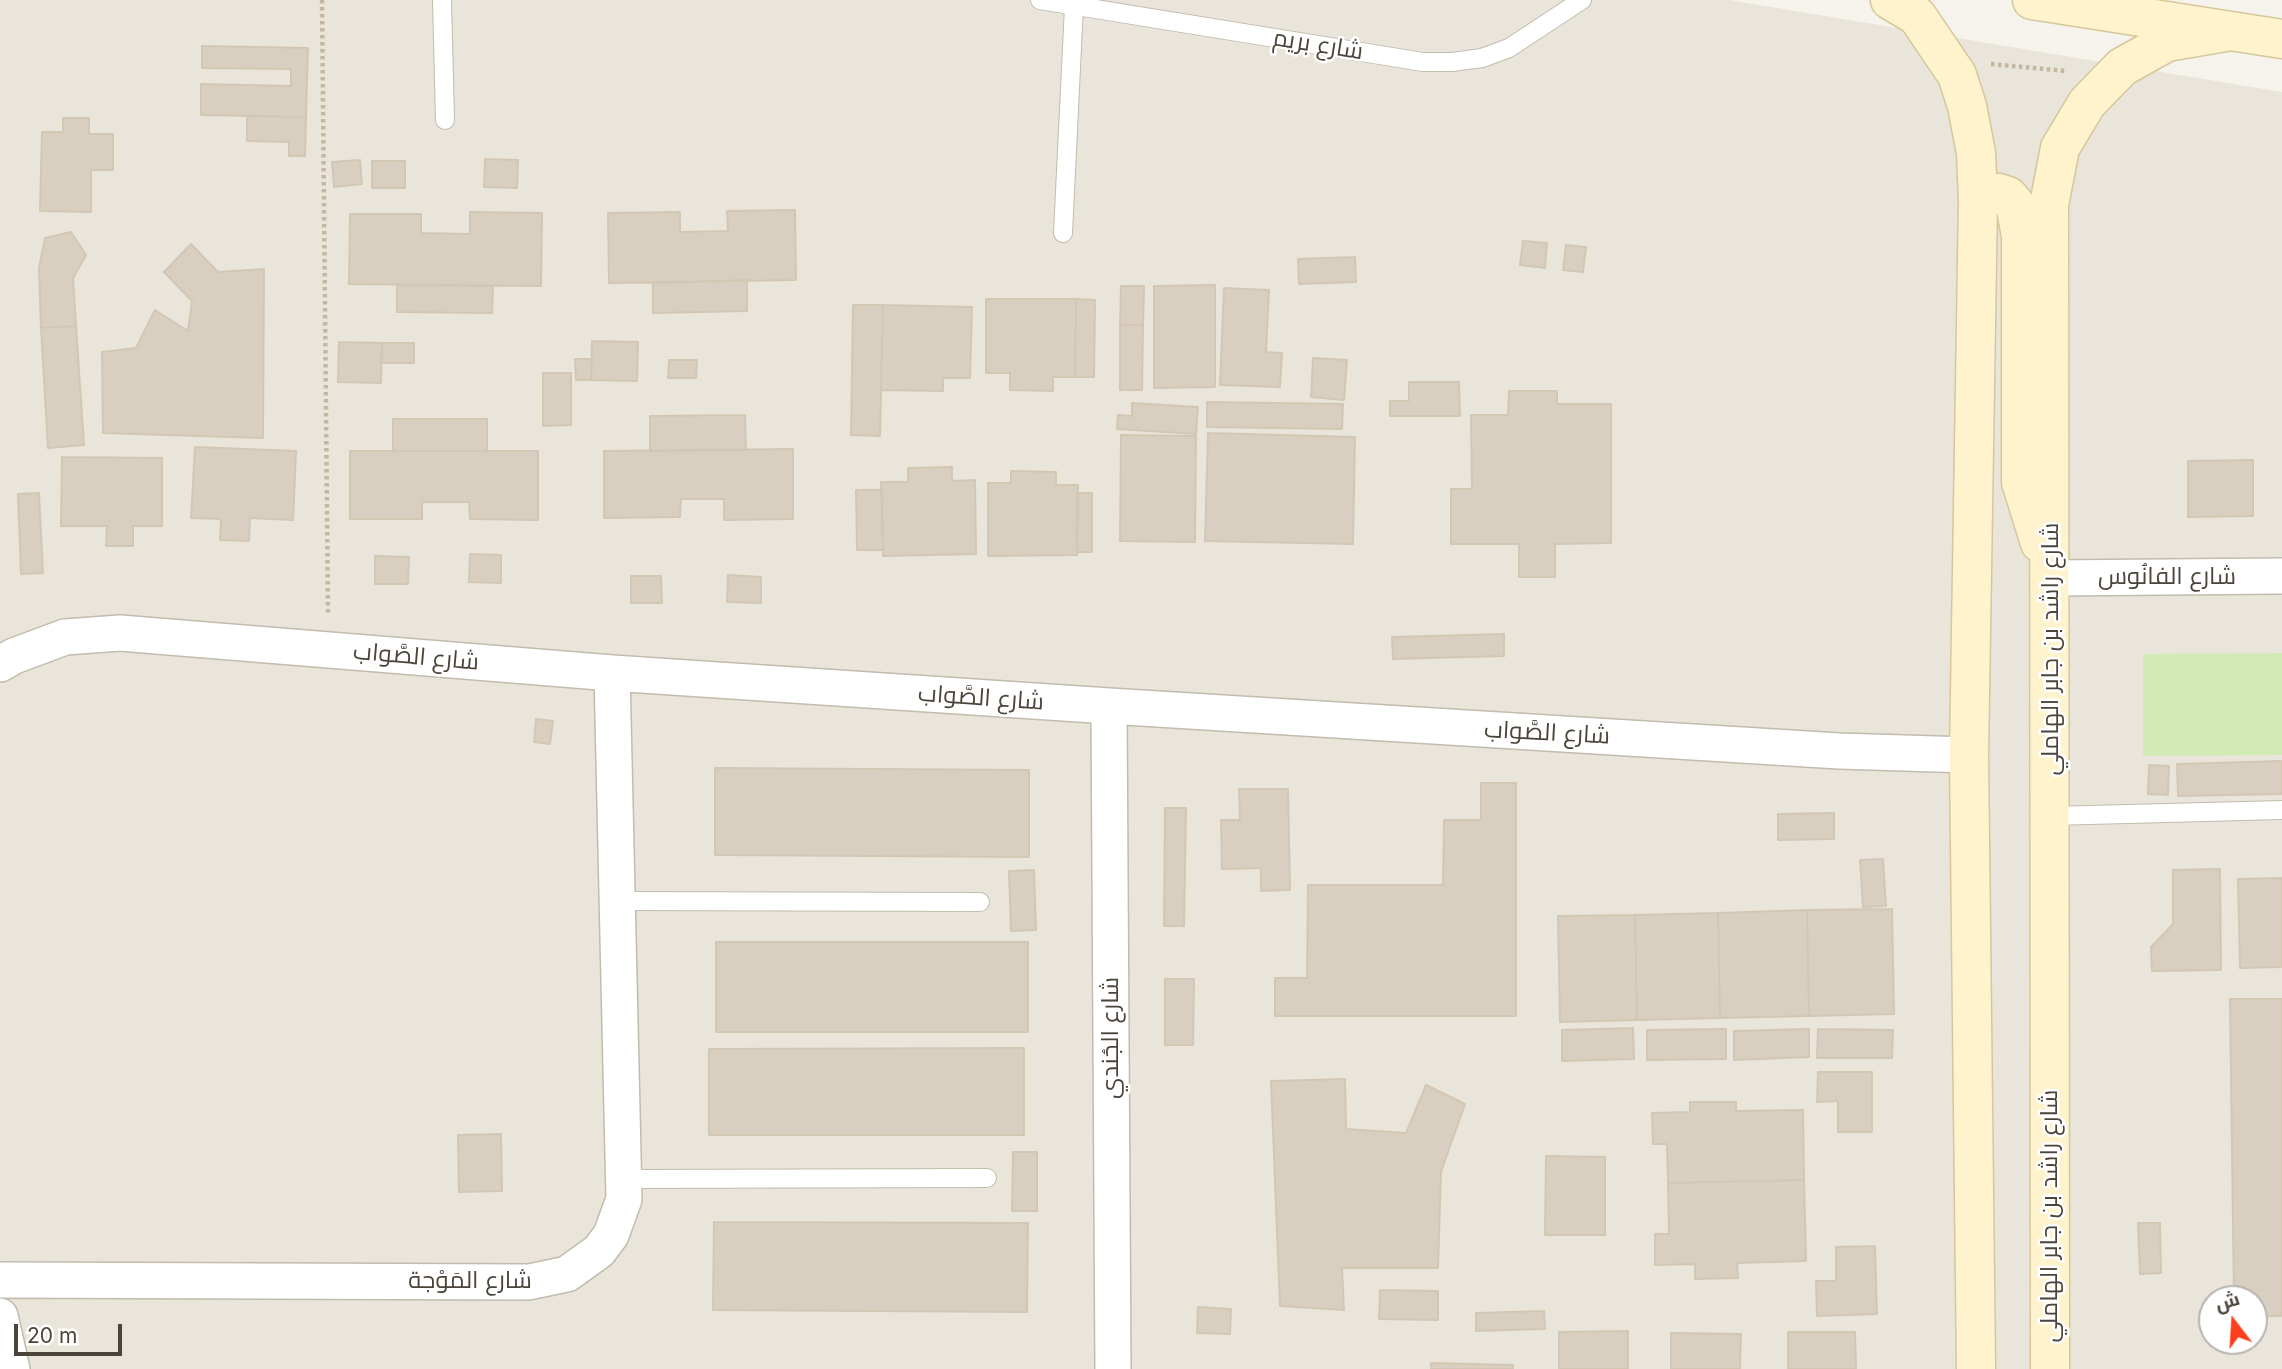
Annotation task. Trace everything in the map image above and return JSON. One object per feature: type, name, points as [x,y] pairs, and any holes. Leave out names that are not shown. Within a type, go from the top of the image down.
[{"type":"street","points":[[1890,0],[1917,16],[1957,75],[1967,106],[1976,153],[1978,200],[1969,755],[1976,1369]]},
{"type":"street","points":[[2032,0],[2282,39]]},
{"type":"street","name":"شارع راشد بن جابر الهاملي","points":[[2050,1369],[2049,205],[2060,148],[2087,103],[2122,68],[2167,42],[2231,31]]},
{"type":"street","points":[[1978,200],[1998,193],[2008,196],[2015,204],[2021,236],[2021,482],[2051,578]]},
{"type":"street","name":"شارع الفانُوس","points":[[2051,578],[2282,576]]},
{"type":"street","name":"شارع الصَّواب","points":[[0,664],[13,656],[65,637],[120,633],[612,673],[1109,706],[1839,751],[1969,755]]},
{"type":"street","name":"شارع المَوْجة","points":[[0,1280],[549,1279],[584,1264],[611,1235],[624,1199],[625,1179],[612,673]]},
{"type":"street","name":"شارع الجُندي","points":[[1109,706],[1113,1369]]},
{"type":"street","points":[[0,1316],[12,1369]]},
{"type":"lane","points":[[442,0],[445,120]]},
{"type":"lane","name":"شارع بريم","points":[[1040,0],[1423,62],[1482,58],[1509,48],[1581,0]]},
{"type":"lane","points":[[1063,233],[1074,5]]},
{"type":"lane","points":[[2051,816],[2282,810]]},
{"type":"lane","points":[[617,901],[980,902]]},
{"type":"lane","points":[[625,1179],[987,1178]]},
{"type":"path","points":[[322,0],[328,650]]},
{"type":"path","points":[[1957,75],[1989,64],[2074,72],[2101,89]]},
{"type":"shaded area","points":[[0,0],[1729,0],[2282,92],[2282,1369],[0,1369]]},
{"type":"green space","points":[[2282,653],[2282,755],[2143,756],[2143,654]]},
{"type":"building","points":[[202,46],[308,48],[306,117],[201,115],[201,84],[291,86],[291,69],[202,68]]},
{"type":"building","points":[[247,116],[306,117],[305,156],[289,156],[289,142],[247,141]]},
{"type":"building","points":[[63,118],[89,118],[89,134],[113,134],[113,170],[91,170],[91,212],[40,211],[42,132],[63,132]]},
{"type":"building","points":[[485,159],[518,160],[517,188],[484,187]]},
{"type":"building","points":[[360,160],[362,184],[334,187],[332,162]]},
{"type":"building","points":[[372,161],[405,161],[405,188],[372,188]]},
{"type":"building","points":[[795,210],[796,280],[609,283],[608,213],[680,212],[680,232],[728,231],[727,211]]},
{"type":"building","points":[[470,212],[542,213],[541,286],[349,284],[350,214],[421,214],[421,233],[470,234]]},
{"type":"building","points":[[71,232],[86,255],[73,278],[76,326],[41,328],[39,268],[45,238]]},
{"type":"building","points":[[1523,241],[1547,243],[1545,268],[1520,265]]},
{"type":"building","points":[[191,244],[218,272],[264,269],[263,438],[103,433],[102,352],[136,348],[155,310],[188,331],[192,301],[164,272]]},
{"type":"building","points":[[1566,245],[1586,247],[1583,272],[1563,270]]},
{"type":"building","points":[[1355,257],[1356,282],[1299,284],[1298,259]]},
{"type":"building","points":[[747,280],[747,311],[653,313],[653,283]]},
{"type":"building","points":[[397,285],[493,286],[492,313],[397,312]]},
{"type":"building","points":[[1215,285],[1215,387],[1154,388],[1154,286]]},
{"type":"building","points":[[1121,286],[1144,286],[1143,325],[1120,325]]},
{"type":"building","points":[[1224,288],[1269,290],[1266,352],[1282,353],[1280,387],[1220,385]]},
{"type":"building","points":[[986,299],[1076,299],[1075,377],[1053,377],[1053,391],[1010,390],[1010,373],[986,373]]},
{"type":"building","points":[[1076,299],[1095,300],[1094,377],[1075,377]]},
{"type":"building","points":[[853,305],[883,305],[880,436],[851,435]]},
{"type":"building","points":[[883,305],[972,307],[970,378],[943,378],[943,391],[881,390]]},
{"type":"building","points":[[1120,325],[1143,325],[1142,390],[1120,390]]},
{"type":"building","points":[[76,326],[84,445],[48,448],[41,328]]},
{"type":"building","points":[[592,341],[638,342],[637,381],[591,380]]},
{"type":"building","points":[[339,342],[382,343],[381,383],[338,382]]},
{"type":"building","points":[[382,343],[414,343],[414,363],[381,363]]},
{"type":"building","points":[[1313,358],[1347,360],[1344,400],[1311,397]]},
{"type":"building","points":[[575,359],[592,359],[591,380],[576,380]]},
{"type":"building","points":[[669,360],[697,360],[696,378],[668,378]]},
{"type":"building","points":[[543,373],[571,373],[571,425],[543,426]]},
{"type":"building","points":[[1409,382],[1459,382],[1460,416],[1390,416],[1390,401],[1409,401]]},
{"type":"building","points":[[1509,391],[1557,391],[1557,404],[1611,404],[1611,543],[1555,544],[1555,577],[1519,577],[1519,544],[1451,544],[1451,489],[1472,489],[1471,415],[1508,415]]},
{"type":"building","points":[[1207,402],[1343,404],[1342,429],[1207,427]]},
{"type":"building","points":[[1132,403],[1198,407],[1196,434],[1117,429],[1118,415],[1132,416]]},
{"type":"building","points":[[745,415],[746,450],[650,451],[650,416]]},
{"type":"building","points":[[393,419],[487,419],[487,451],[393,451]]},
{"type":"building","points":[[1208,433],[1355,437],[1353,544],[1205,541]]},
{"type":"building","points":[[1121,435],[1196,436],[1195,542],[1120,541]]},
{"type":"building","points":[[195,447],[296,451],[293,520],[250,518],[249,541],[220,540],[221,519],[191,518]]},
{"type":"building","points":[[793,449],[793,519],[724,520],[724,499],[681,499],[680,517],[604,518],[604,451]]},
{"type":"building","points":[[350,451],[538,451],[538,520],[470,519],[469,502],[422,502],[422,519],[350,519]]},
{"type":"building","points":[[62,457],[162,458],[162,526],[133,526],[133,546],[106,546],[107,526],[61,526]]},
{"type":"building","points":[[2253,460],[2253,516],[2188,517],[2188,461]]},
{"type":"building","points":[[952,467],[952,481],[975,480],[976,554],[883,556],[881,482],[908,482],[908,468]]},
{"type":"building","points":[[1011,471],[1056,472],[1056,485],[1078,485],[1077,555],[988,556],[988,483],[1011,483]]},
{"type":"building","points":[[856,490],[882,490],[883,550],[857,550]]},
{"type":"building","points":[[39,493],[43,573],[21,574],[18,494]]},
{"type":"building","points":[[1077,493],[1092,493],[1092,552],[1077,552]]},
{"type":"building","points":[[470,554],[501,555],[501,583],[469,582]]},
{"type":"building","points":[[375,556],[409,557],[408,584],[375,584]]},
{"type":"building","points":[[728,575],[761,577],[761,603],[727,602]]},
{"type":"building","points":[[631,576],[661,576],[662,603],[631,603]]},
{"type":"building","points":[[1504,634],[1504,656],[1393,659],[1392,637]]},
{"type":"building","points":[[536,719],[553,721],[550,744],[534,742]]},
{"type":"building","points":[[2282,761],[2282,794],[2178,796],[2177,764]]},
{"type":"building","points":[[2149,765],[2169,766],[2168,795],[2148,794]]},
{"type":"building","points":[[715,768],[1029,770],[1029,857],[715,855]]},
{"type":"building","points":[[1481,783],[1516,783],[1516,1016],[1275,1016],[1275,978],[1307,978],[1308,885],[1443,885],[1444,820],[1481,820]]},
{"type":"building","points":[[1239,789],[1288,789],[1290,890],[1261,891],[1261,868],[1222,869],[1221,820],[1240,820]]},
{"type":"building","points":[[1165,808],[1186,808],[1184,926],[1164,926]]},
{"type":"building","points":[[1834,813],[1834,839],[1778,840],[1778,814]]},
{"type":"building","points":[[1883,859],[1886,906],[1863,907],[1860,860]]},
{"type":"building","points":[[2220,869],[2221,970],[2152,971],[2151,947],[2173,924],[2173,870]]},
{"type":"building","points":[[1034,870],[1036,930],[1011,931],[1009,871]]},
{"type":"building","points":[[2282,878],[2282,967],[2240,968],[2238,879]]},
{"type":"building","points":[[1892,909],[1894,1014],[1809,1016],[1807,910]]},
{"type":"building","points":[[1807,910],[1809,1016],[1720,1018],[1718,913]]},
{"type":"building","points":[[1718,913],[1720,1018],[1637,1020],[1635,915]]},
{"type":"building","points":[[1635,915],[1637,1020],[1560,1022],[1558,916]]},
{"type":"building","points":[[716,942],[1028,942],[1028,1032],[716,1032]]},
{"type":"building","points":[[1165,979],[1194,979],[1193,1045],[1165,1045]]},
{"type":"building","points":[[2230,999],[2282,999],[2282,1316],[2268,1316],[2268,1285],[2234,1285]]},
{"type":"building","points":[[1633,1028],[1634,1059],[1562,1061],[1562,1030]]},
{"type":"building","points":[[1726,1029],[1726,1059],[1647,1060],[1647,1030]]},
{"type":"building","points":[[1809,1029],[1809,1057],[1734,1060],[1734,1031]]},
{"type":"building","points":[[1818,1029],[1893,1030],[1892,1058],[1817,1058]]},
{"type":"building","points":[[1024,1048],[1024,1135],[709,1135],[709,1049]]},
{"type":"building","points":[[1818,1072],[1872,1072],[1872,1132],[1838,1132],[1838,1101],[1817,1102]]},
{"type":"building","points":[[1345,1079],[1346,1129],[1406,1133],[1426,1085],[1465,1104],[1441,1172],[1438,1268],[1342,1268],[1344,1310],[1280,1306],[1271,1081]]},
{"type":"building","points":[[1690,1102],[1736,1102],[1736,1111],[1803,1110],[1804,1180],[1668,1183],[1667,1144],[1653,1144],[1652,1113],[1690,1112]]},
{"type":"building","points":[[501,1134],[502,1191],[459,1192],[458,1135]]},
{"type":"building","points":[[1013,1152],[1037,1152],[1037,1211],[1012,1211]]},
{"type":"building","points":[[1546,1156],[1605,1157],[1605,1235],[1545,1235]]},
{"type":"building","points":[[1804,1180],[1806,1261],[1737,1263],[1738,1278],[1695,1279],[1695,1264],[1655,1265],[1655,1234],[1669,1234],[1668,1183]]},
{"type":"building","points":[[714,1222],[1028,1223],[1027,1312],[713,1310]]},
{"type":"building","points":[[2138,1223],[2160,1223],[2161,1273],[2140,1274]]},
{"type":"building","points":[[1875,1246],[1877,1314],[1817,1316],[1816,1281],[1836,1281],[1836,1247]]},
{"type":"building","points":[[1380,1290],[1438,1291],[1438,1320],[1379,1319]]},
{"type":"building","points":[[1198,1307],[1231,1309],[1230,1334],[1197,1333]]},
{"type":"building","points":[[1544,1311],[1545,1329],[1476,1331],[1476,1313]]},
{"type":"building","points":[[1628,1331],[1628,1369],[1559,1369],[1559,1332]]},
{"type":"building","points":[[1788,1332],[1855,1332],[1856,1369],[1788,1369]]},
{"type":"building","points":[[1671,1333],[1741,1334],[1740,1369],[1671,1369]]},
{"type":"building","points":[[1431,1363],[1513,1365],[1513,1369],[1431,1369]]}]
